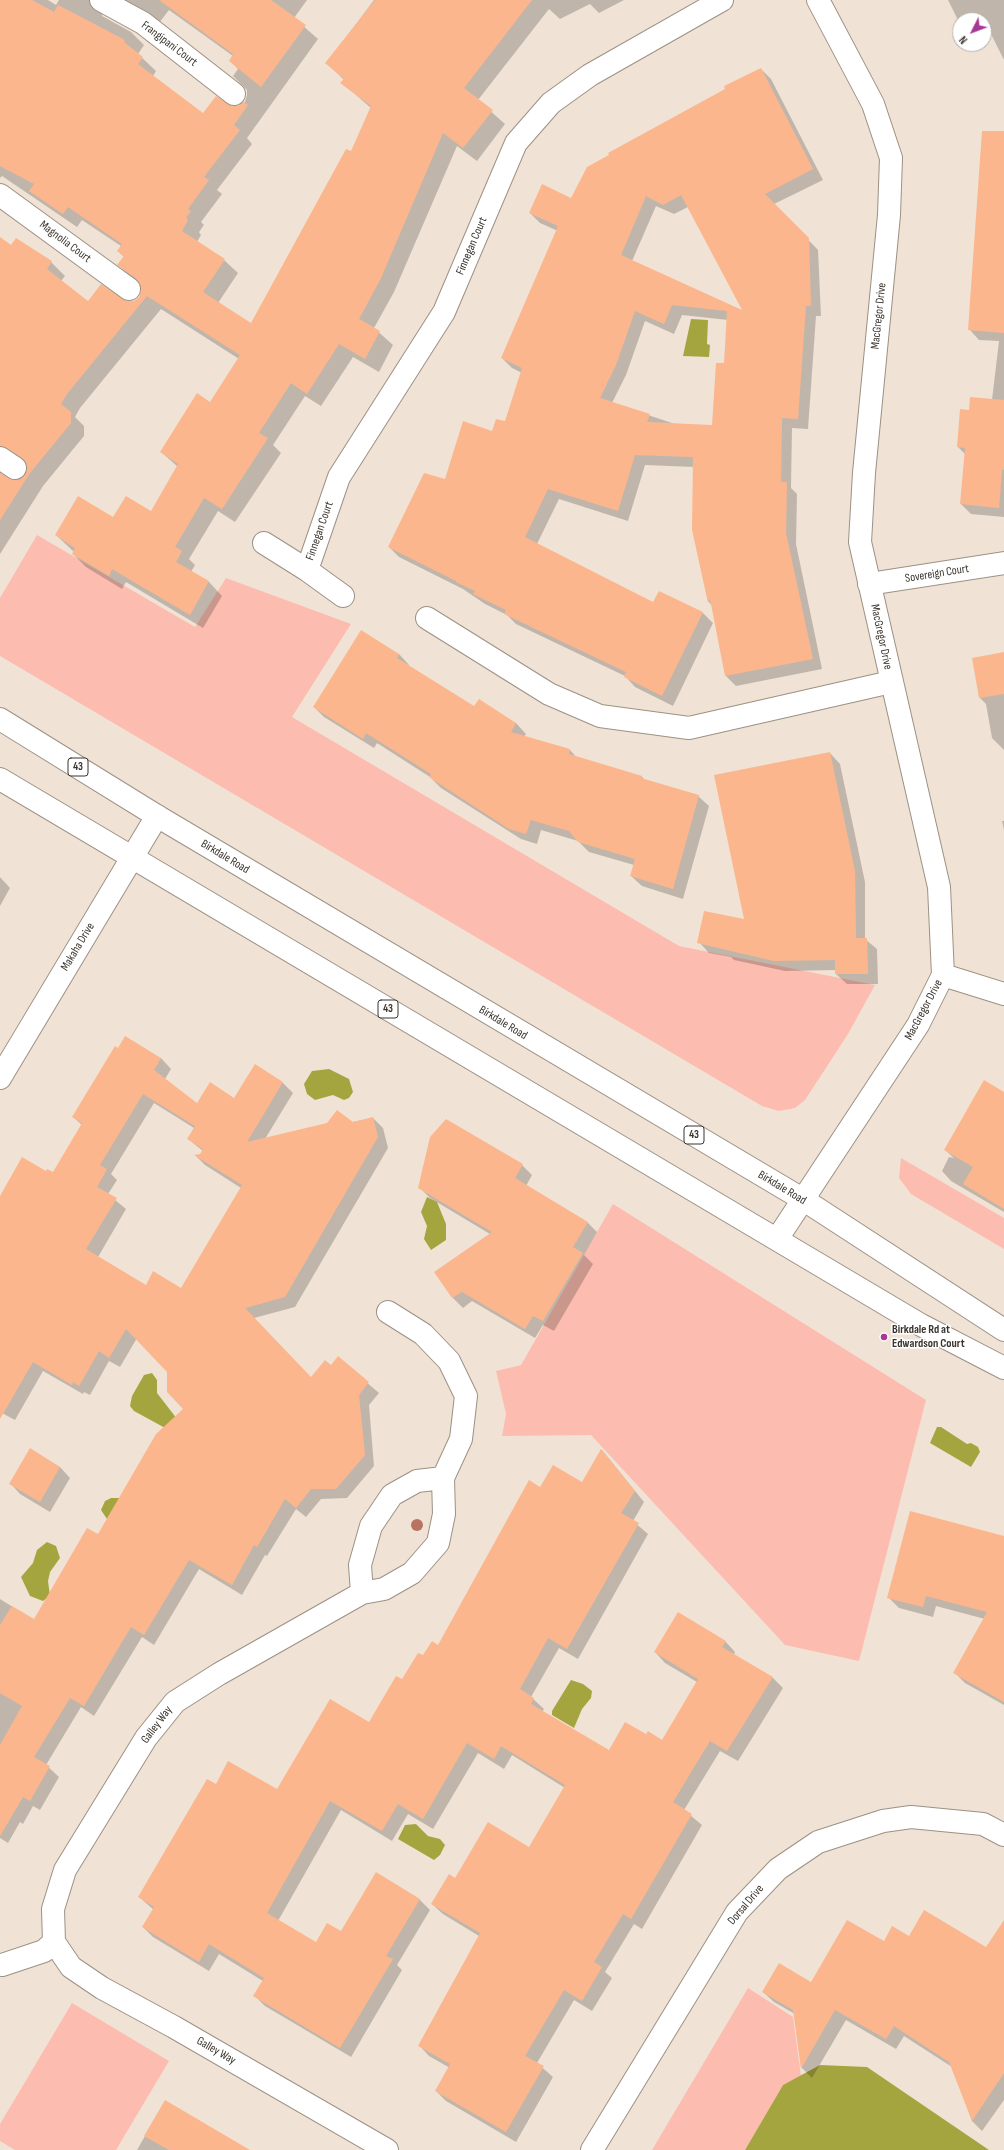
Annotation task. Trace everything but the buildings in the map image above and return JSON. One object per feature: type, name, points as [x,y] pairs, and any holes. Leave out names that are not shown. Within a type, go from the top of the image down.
[{"type":"street","name":"Frangipani Court","points":[[101,0],[143,23],[234,94]]},
{"type":"street","name":"Finnegan Court","points":[[307,570],[339,477],[444,312],[516,143],[550,103],[590,75],[722,0]]},
{"type":"street","name":"MacGregor Drive","points":[[777,1239],[918,1025],[943,975],[939,887],[860,542],[864,473],[889,215],[890,158],[873,104],[818,0]]},
{"type":"street","name":"Magnolia Court","points":[[0,195],[129,290]]},
{"type":"street","name":"Finnegan Court","points":[[264,543],[307,570],[343,596]]},
{"type":"street","name":"Sovereign Court","points":[[870,584],[1004,563]]},
{"type":"street","points":[[427,618],[549,694],[600,716],[689,728],[891,682]]},
{"type":"street","name":"Birkdale Road","points":[[0,719],[157,816],[804,1200],[1004,1330]]},
{"type":"street","name":"43","points":[[0,779],[921,1325],[1004,1368]]},
{"type":"street","name":"Makaha Drive","points":[[0,1078],[157,816]]},
{"type":"street","points":[[943,975],[1004,994]]},
{"type":"street","name":"Galley Way","points":[[387,2150],[174,2027],[102,1988],[71,1967],[54,1942],[53,1909],[65,1870],[146,1738],[174,1702],[219,1674],[362,1594],[384,1589],[412,1573],[438,1543],[444,1514],[443,1478],[461,1439],[466,1396],[449,1361],[423,1334],[388,1312]]},
{"type":"street","points":[[362,1594],[360,1565],[371,1526],[392,1495],[417,1481],[443,1478]]},
{"type":"street","name":"Dorsal Drive","points":[[592,2150],[737,1912],[778,1869],[818,1842],[883,1821],[911,1817],[983,1824],[1004,1835]]},
{"type":"street","points":[[2,1965],[44,1951],[54,1942]]},
{"type":"shaded area","points":[[691,319],[708,320],[707,344],[710,345],[709,357],[683,356]]},
{"type":"shaded area","points":[[37,535],[195,627],[226,578],[351,624],[292,717],[679,946],[875,985],[848,1034],[805,1100],[795,1108],[779,1111],[762,1106],[0,656],[0,598]]},
{"type":"shaded area","points":[[329,1069],[349,1079],[353,1092],[349,1098],[344,1100],[333,1095],[315,1100],[307,1094],[304,1084],[312,1071]]},
{"type":"shaded area","points":[[901,1158],[1004,1218],[1004,1249],[911,1194],[899,1178]]},
{"type":"shaded area","points":[[427,1197],[437,1202],[446,1224],[446,1240],[431,1250],[424,1239],[427,1226],[421,1212]]},
{"type":"shaded area","points":[[613,1204],[926,1400],[859,1661],[785,1645],[591,1435],[502,1436],[506,1414],[496,1371],[521,1365]]},
{"type":"shaded area","points":[[152,1373],[157,1380],[157,1393],[181,1424],[178,1435],[134,1411],[130,1406],[132,1396],[144,1375]]},
{"type":"shaded area","points":[[937,1427],[941,1427],[967,1444],[971,1443],[978,1447],[980,1452],[971,1467],[930,1443]]},
{"type":"shaded area","points":[[111,1498],[123,1498],[107,1519],[101,1510],[105,1501]]},
{"type":"shaded area","points":[[47,1542],[56,1546],[60,1558],[50,1572],[48,1581],[50,1596],[43,1601],[30,1596],[21,1577],[33,1563],[37,1550]]},
{"type":"shaded area","points":[[571,1680],[583,1684],[592,1691],[591,1698],[582,1709],[574,1728],[552,1715],[552,1711]]},
{"type":"shaded area","points":[[416,1824],[428,1836],[440,1839],[445,1845],[440,1855],[434,1860],[398,1839],[405,1825]]},
{"type":"shaded area","points":[[748,1988],[793,2017],[801,2076],[783,2085],[745,2150],[652,2150]]},
{"type":"shaded area","points":[[72,2003],[169,2061],[116,2150],[15,2150],[0,2141],[0,2124]]},
{"type":"shaded area","points":[[820,2065],[867,2067],[989,2150],[745,2150],[783,2085]]},
{"type":"place","name":"Birkdale Rd at Edwardson Court","points":[[884,1337]]}]
